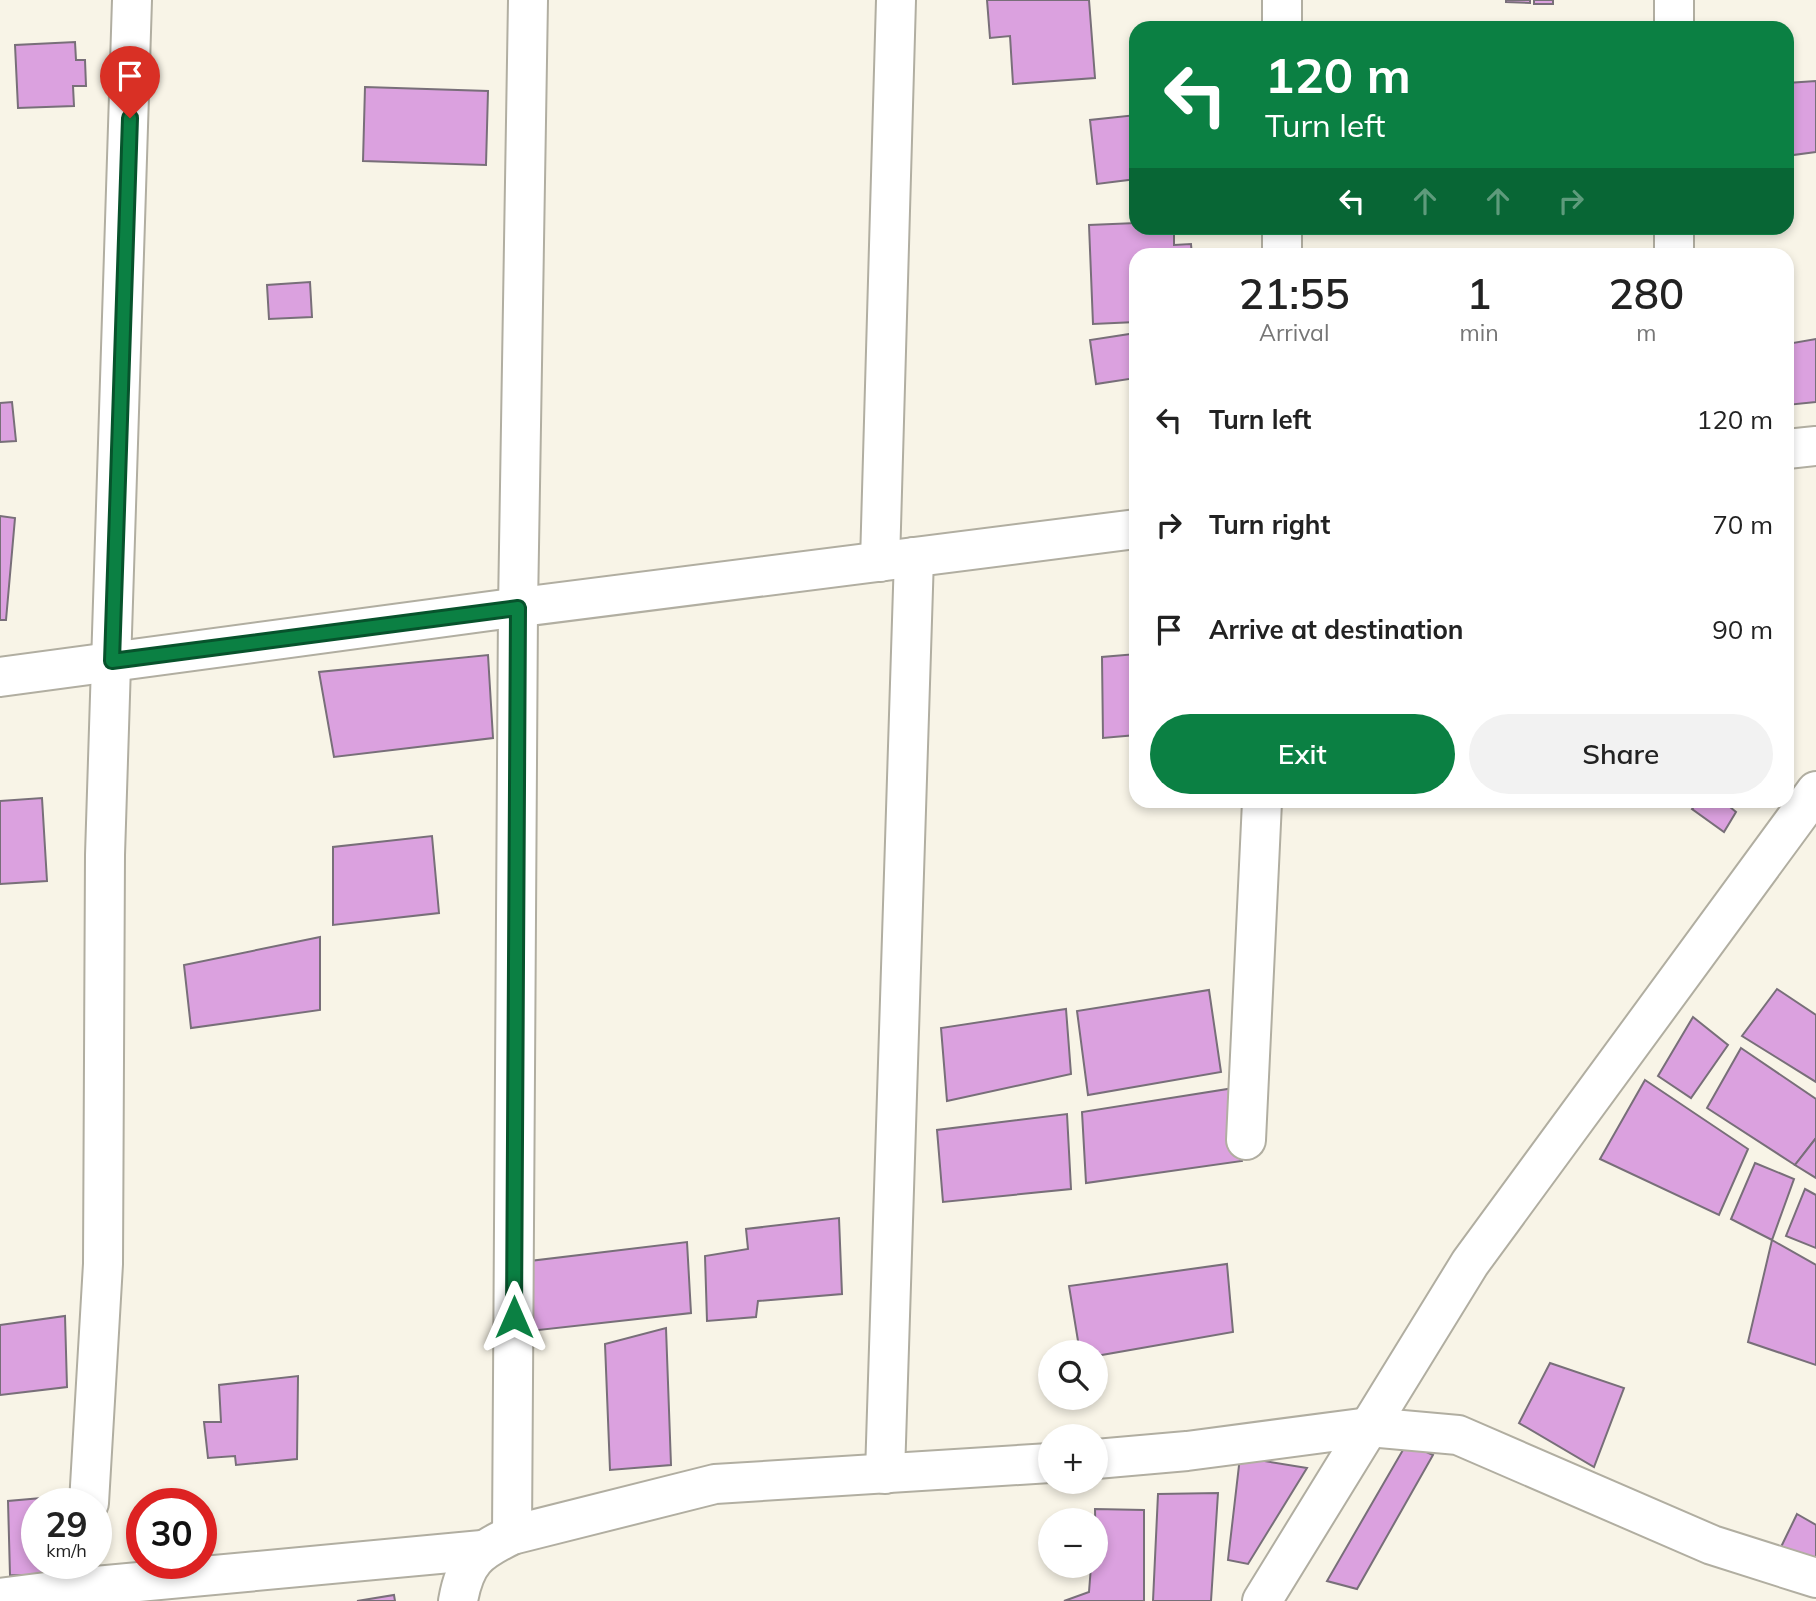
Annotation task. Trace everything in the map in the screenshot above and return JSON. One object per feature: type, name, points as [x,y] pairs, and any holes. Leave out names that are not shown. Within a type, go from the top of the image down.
[{"type":"street","points":[[90,1488],[103,1264],[105,855],[132,0]]},
{"type":"street","points":[[458,1601],[462,1574],[497,1543],[518,608],[528,0]]},
{"type":"street","points":[[885,1474],[897,560],[896,0]]},
{"type":"street","points":[[1282,0],[1282,21]]},
{"type":"street","points":[[1674,0],[1674,21]]},
{"type":"street","points":[[1794,448],[1816,446]]},
{"type":"street","points":[[0,677],[1129,530]]},
{"type":"street","points":[[1262,1601],[1470,1263],[1816,791]]},
{"type":"street","points":[[1246,1140],[1262,808]]},
{"type":"street","points":[[1108,1458],[1187,1451],[1369,1427],[1458,1435],[1712,1545],[1816,1578]]},
{"type":"street","points":[[0,1598],[85,1584],[497,1543],[715,1484],[1038,1464]]},
{"type":"building","points":[[987,0],[1089,0],[1095,78],[1013,84],[1010,36],[990,38]]},
{"type":"building","points":[[1530,0],[1530,3],[1506,2]]},
{"type":"building","points":[[1534,0],[1553,0],[1553,4],[1534,4]]},
{"type":"building","points":[[75,42],[76,60],[85,60],[86,86],[73,86],[74,106],[18,108],[15,45]]},
{"type":"building","points":[[1816,81],[1816,152],[1794,155],[1794,83]]},
{"type":"building","points":[[365,87],[488,91],[486,165],[363,161]]},
{"type":"building","points":[[1129,116],[1129,180],[1097,184],[1090,120]]},
{"type":"building","points":[[1129,223],[1129,235],[1174,235],[1174,245],[1191,244],[1191,248],[1129,248],[1129,322],[1093,324],[1089,225]]},
{"type":"building","points":[[310,282],[312,317],[269,319],[267,285]]},
{"type":"building","points":[[1129,334],[1129,379],[1096,384],[1090,340]]},
{"type":"building","points":[[1816,339],[1816,402],[1794,404],[1794,343]]},
{"type":"building","points":[[12,402],[16,441],[0,442],[0,403]]},
{"type":"building","points":[[0,516],[15,518],[6,620],[0,620]]},
{"type":"building","points":[[488,655],[493,738],[334,757],[319,672]]},
{"type":"building","points":[[1129,655],[1129,736],[1103,738],[1102,657]]},
{"type":"building","points":[[42,798],[47,881],[0,884],[0,801]]},
{"type":"building","points":[[1731,808],[1736,812],[1724,832],[1692,809]]},
{"type":"building","points":[[432,836],[439,913],[333,925],[333,847]]},
{"type":"building","points":[[320,937],[320,1010],[191,1028],[184,965]]},
{"type":"building","points":[[1777,989],[1816,1015],[1816,1082],[1742,1036]]},
{"type":"building","points":[[1209,990],[1221,1072],[1088,1095],[1077,1011]]},
{"type":"building","points":[[1066,1009],[1071,1074],[947,1101],[941,1028]]},
{"type":"building","points":[[1693,1017],[1728,1045],[1691,1098],[1658,1076]]},
{"type":"building","points":[[1741,1048],[1816,1099],[1816,1138],[1795,1165],[1707,1108]]},
{"type":"building","points":[[1645,1080],[1748,1149],[1719,1215],[1600,1159]]},
{"type":"building","points":[[1234,1088],[1242,1161],[1086,1183],[1082,1112]]},
{"type":"building","points":[[1067,1114],[1071,1189],[943,1202],[937,1130]]},
{"type":"building","points":[[1816,1138],[1816,1178],[1795,1165]]},
{"type":"building","points":[[1755,1163],[1794,1179],[1772,1240],[1731,1219]]},
{"type":"building","points":[[1805,1189],[1816,1195],[1816,1248],[1786,1236]]},
{"type":"building","points":[[839,1218],[842,1294],[758,1301],[756,1317],[707,1321],[705,1256],[748,1249],[746,1229]]},
{"type":"building","points":[[1772,1240],[1816,1265],[1816,1365],[1748,1342]]},
{"type":"building","points":[[687,1242],[691,1313],[530,1331],[530,1261]]},
{"type":"building","points":[[1227,1264],[1233,1332],[1108,1354],[1108,1340],[1078,1340],[1069,1286]]},
{"type":"building","points":[[65,1316],[67,1387],[0,1395],[0,1325]]},
{"type":"building","points":[[666,1328],[671,1465],[610,1470],[605,1344]]},
{"type":"building","points":[[1550,1363],[1624,1388],[1594,1467],[1519,1423]]},
{"type":"building","points":[[298,1376],[297,1459],[236,1465],[235,1456],[208,1458],[204,1422],[221,1422],[219,1385]]},
{"type":"building","points":[[1407,1443],[1433,1455],[1357,1589],[1327,1581]]},
{"type":"building","points":[[1240,1457],[1307,1468],[1248,1564],[1228,1560]]},
{"type":"building","points":[[1218,1493],[1211,1601],[1153,1601],[1158,1494]]},
{"type":"building","points":[[21,1500],[21,1575],[10,1575],[8,1501]]},
{"type":"building","points":[[1108,1509],[1144,1510],[1144,1601],[1064,1601],[1089,1592],[1090,1578],[1108,1578]]},
{"type":"building","points":[[1797,1514],[1816,1525],[1816,1558],[1781,1547]]},
{"type":"building","points":[[394,1595],[395,1601],[357,1601]]},
{"type":"route","points":[[130,118],[112,661],[518,608],[514,1317]]}]
